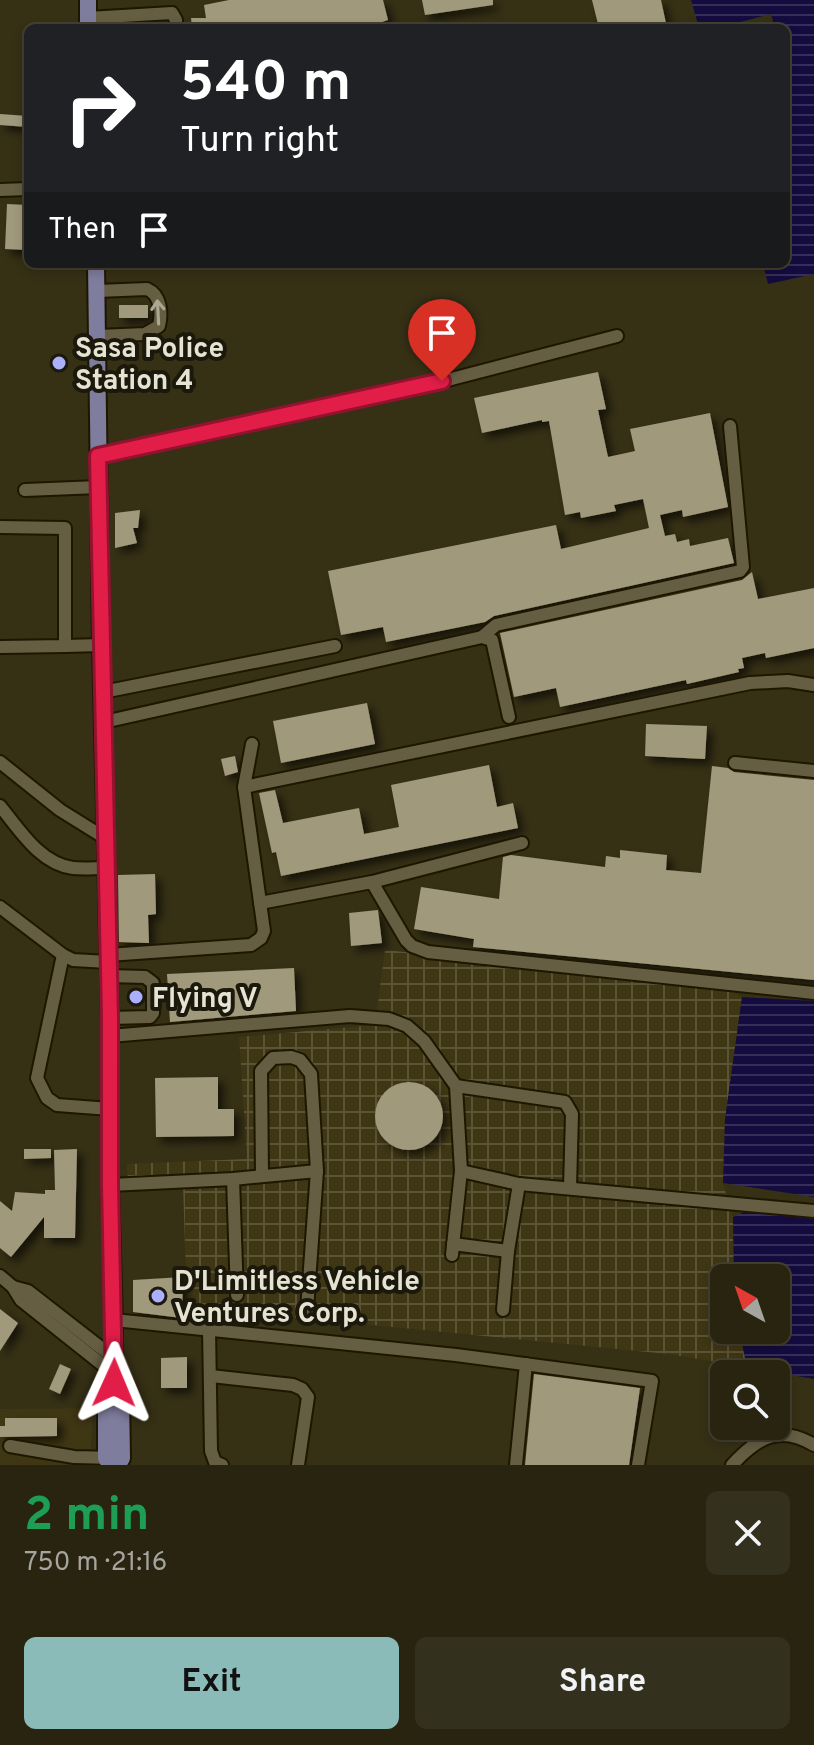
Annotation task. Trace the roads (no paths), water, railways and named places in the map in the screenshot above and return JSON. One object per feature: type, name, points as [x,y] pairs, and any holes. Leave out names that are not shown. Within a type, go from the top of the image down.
[{"type":"main road","points":[[88,0],[88,23]]},
{"type":"main road","points":[[96,268],[114,1320],[114,1372],[106,1397],[114,1461]]},
{"type":"street","points":[[88,23],[172,13],[176,24]]},
{"type":"street","points":[[0,190],[24,189]]},
{"type":"street","points":[[97,291],[147,289],[153,292],[159,304],[160,320],[152,332],[145,334],[98,336]]},
{"type":"street","points":[[98,456],[413,389],[617,336]]},
{"type":"street","points":[[104,722],[482,637],[496,625],[740,571],[743,567],[730,426]]},
{"type":"street","points":[[25,490],[99,487]]},
{"type":"street","points":[[0,527],[65,528],[65,646]]},
{"type":"street","points":[[482,637],[492,640],[509,717]]},
{"type":"street","points":[[0,647],[101,645]]},
{"type":"street","points":[[103,692],[335,646]]},
{"type":"street","points":[[244,787],[750,683],[788,681],[814,685]]},
{"type":"street","points":[[108,964],[258,942],[264,931],[244,787],[252,744]]},
{"type":"street","points":[[0,762],[60,810],[105,838]]},
{"type":"street","points":[[735,763],[814,771]]},
{"type":"street","points":[[0,806],[48,859],[73,868],[106,868]]},
{"type":"street","points":[[260,903],[372,882],[522,843]]},
{"type":"street","points":[[372,882],[406,940],[428,952],[814,993]]},
{"type":"street","points":[[0,907],[73,960],[108,964],[145,977],[153,983],[153,1013],[150,1017],[110,1018]]},
{"type":"street","points":[[63,955],[37,1078],[47,1098],[57,1105],[110,1109]]},
{"type":"street","points":[[110,1036],[350,1016],[399,1022],[416,1033],[456,1086],[461,1171],[452,1249],[508,1251]]},
{"type":"street","points":[[262,1176],[261,1071],[273,1058],[281,1056],[300,1060],[311,1074],[317,1171],[307,1310]]},
{"type":"street","points":[[456,1086],[569,1105],[572,1114],[570,1187]]},
{"type":"street","points":[[110,1185],[317,1171]]},
{"type":"street","points":[[461,1171],[519,1184],[814,1211]]},
{"type":"street","points":[[233,1179],[237,1295]]},
{"type":"street","points":[[503,1310],[508,1251],[519,1184]]},
{"type":"street","points":[[0,1276],[13,1287],[21,1300],[114,1372]]},
{"type":"street","points":[[114,1320],[526,1364],[652,1381],[638,1465]]},
{"type":"street","points":[[209,1329],[211,1451],[215,1462],[222,1465]]},
{"type":"street","points":[[516,1465],[526,1364]]},
{"type":"street","points":[[211,1376],[293,1385],[302,1389],[308,1397],[298,1465]]},
{"type":"street","points":[[732,1465],[750,1446],[764,1438],[784,1434],[803,1438],[814,1445]]},
{"type":"street","points":[[10,1446],[114,1461]]},
{"type":"place","name":"Sasa Police Station 4","points":[[59,363]]},
{"type":"place","name":"Flying V","points":[[136,997]]},
{"type":"place","name":"D'Limitless Vehicle Ventures Corp.","points":[[158,1296]]}]
